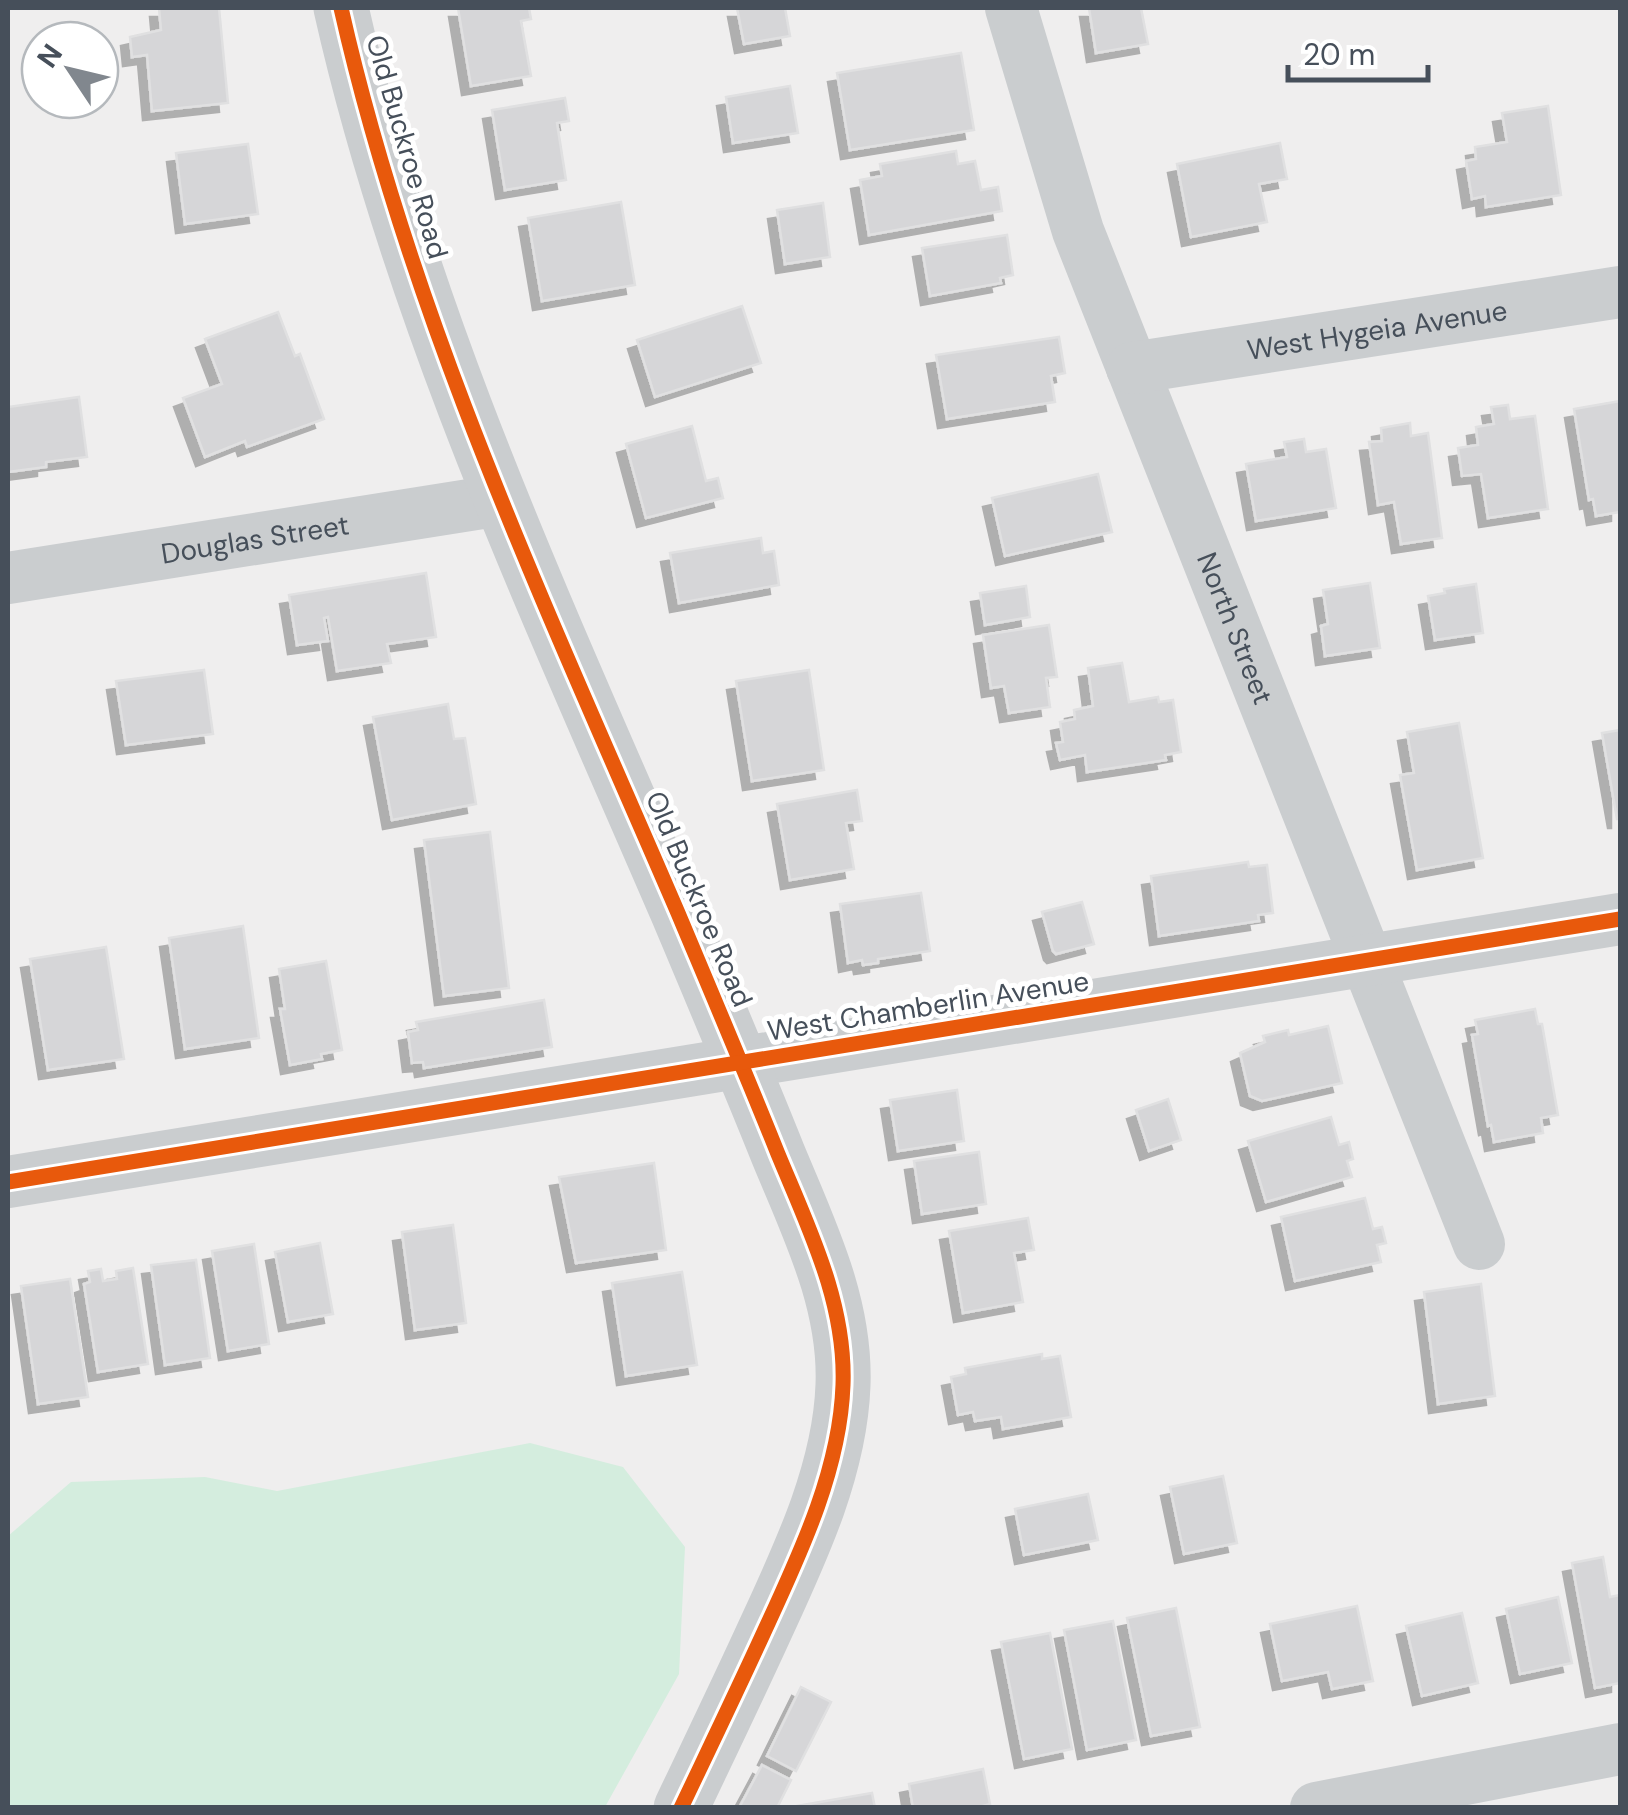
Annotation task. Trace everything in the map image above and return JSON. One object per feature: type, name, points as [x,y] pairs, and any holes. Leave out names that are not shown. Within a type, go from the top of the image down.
[{"type":"street","name":"Old Buckroe Road","points":[[341,8],[400,222],[500,500],[741,1062],[835,1300],[843,1340],[843,1388],[823,1488],[794,1568],[681,1808]]},
{"type":"street","name":"North Street","points":[[1011,8],[1078,231],[1479,1244]]},
{"type":"street","name":"West Hygeia Avenue","points":[[1132,368],[1620,292]]},
{"type":"street","name":"Douglas Street","points":[[8,578],[500,500]]},
{"type":"street","name":"West Chamberlin Avenue","points":[[8,1182],[1620,919]]},
{"type":"street","points":[[1316,1808],[1620,1748]]},
{"type":"green space","points":[[530,1443],[623,1467],[685,1547],[679,1674],[605,1807],[8,1807],[8,1536],[71,1482],[205,1477],[277,1491]]},
{"type":"building","points":[[159,8],[219,8],[228,103],[152,111],[147,55],[132,57],[130,37],[161,30]]},
{"type":"building","points":[[458,8],[529,8],[531,19],[521,21],[531,76],[471,86]]},
{"type":"building","points":[[737,8],[785,8],[790,36],[744,44]]},
{"type":"building","points":[[1089,8],[1141,8],[1148,44],[1096,53]]},
{"type":"building","points":[[961,53],[974,130],[850,150],[837,73]]},
{"type":"building","points":[[790,86],[798,133],[733,143],[726,97]]},
{"type":"building","points":[[565,98],[569,121],[557,123],[566,180],[505,190],[492,110]]},
{"type":"building","points":[[1548,106],[1561,195],[1486,207],[1485,196],[1472,199],[1466,161],[1476,159],[1475,147],[1507,142],[1502,113]]},
{"type":"building","points":[[1280,143],[1287,179],[1259,184],[1267,222],[1191,237],[1177,164]]},
{"type":"building","points":[[248,144],[258,214],[185,224],[176,153]]},
{"type":"building","points":[[956,151],[958,164],[975,161],[981,190],[998,187],[1002,211],[869,235],[860,180],[882,176],[880,164]]},
{"type":"building","points":[[621,202],[635,285],[542,301],[528,218]]},
{"type":"building","points":[[823,203],[830,257],[785,264],[777,210]]},
{"type":"building","points":[[1007,235],[1013,275],[1000,278],[1001,283],[930,296],[922,248]]},
{"type":"building","points":[[742,306],[761,363],[655,397],[637,340]]},
{"type":"building","points":[[278,312],[295,356],[300,354],[324,419],[247,447],[245,441],[205,457],[183,398],[222,384],[205,339]]},
{"type":"building","points":[[1059,337],[1065,373],[1051,376],[1055,402],[947,419],[936,355]]},
{"type":"building","points":[[79,397],[87,457],[8,472],[8,407]]},
{"type":"building","points":[[1620,401],[1620,512],[1596,516],[1593,499],[1589,500],[1574,409]]},
{"type":"building","points":[[1508,405],[1510,419],[1535,416],[1548,509],[1488,518],[1481,474],[1462,476],[1458,448],[1478,445],[1476,427],[1494,424],[1491,407]]},
{"type":"building","points":[[1410,423],[1411,436],[1428,433],[1442,538],[1401,544],[1394,502],[1378,505],[1369,442],[1382,441],[1381,428]]},
{"type":"building","points":[[692,426],[706,481],[718,478],[723,498],[646,518],[626,444]]},
{"type":"building","points":[[1304,439],[1306,452],[1326,449],[1336,508],[1256,521],[1246,464],[1287,457],[1284,442]]},
{"type":"building","points":[[1098,474],[1112,532],[1005,556],[992,498]]},
{"type":"building","points":[[761,538],[763,553],[774,551],[779,585],[679,603],[670,553]]},
{"type":"building","points":[[426,573],[436,637],[387,644],[391,663],[337,671],[328,617],[324,618],[328,641],[297,645],[289,595]]},
{"type":"building","points":[[1370,583],[1380,648],[1325,656],[1321,626],[1328,624],[1323,590]]},
{"type":"building","points":[[1476,584],[1483,633],[1435,640],[1428,596]]},
{"type":"building","points":[[1026,586],[1030,617],[985,625],[980,593]]},
{"type":"building","points":[[1049,625],[1057,677],[1046,678],[1050,707],[1009,713],[1004,686],[991,688],[983,635]]},
{"type":"building","points":[[1122,663],[1129,702],[1158,697],[1159,702],[1173,700],[1181,752],[1165,755],[1166,760],[1087,772],[1085,755],[1060,760],[1056,743],[1063,742],[1060,722],[1075,719],[1074,710],[1093,706],[1088,668]]},
{"type":"building","points":[[204,670],[213,734],[126,745],[116,681]]},
{"type":"building","points":[[809,670],[824,770],[752,781],[736,681]]},
{"type":"building","points":[[448,704],[454,739],[465,738],[476,804],[392,820],[373,717]]},
{"type":"building","points":[[1459,723],[1483,858],[1417,870],[1400,775],[1414,773],[1407,732]]},
{"type":"building","points":[[1620,730],[1620,819],[1617,819],[1602,733]]},
{"type":"building","points":[[857,790],[862,821],[846,823],[854,869],[790,880],[777,804]]},
{"type":"building","points":[[490,832],[509,988],[444,996],[424,840]]},
{"type":"building","points":[[1248,862],[1249,867],[1267,865],[1273,913],[1258,915],[1259,921],[1159,936],[1151,876]]},
{"type":"building","points":[[921,893],[930,951],[878,959],[878,963],[848,963],[840,904]]},
{"type":"building","points":[[1082,902],[1094,944],[1056,954],[1042,912]]},
{"type":"building","points":[[243,926],[259,1038],[185,1049],[169,938]]},
{"type":"building","points":[[106,947],[124,1059],[48,1070],[30,959]]},
{"type":"building","points":[[326,961],[342,1050],[321,1054],[322,1059],[290,1065],[280,1009],[285,1009],[279,969]]},
{"type":"building","points":[[544,1000],[552,1047],[424,1068],[423,1062],[412,1063],[408,1032],[418,1030],[416,1022]]},
{"type":"building","points":[[1535,1009],[1538,1024],[1542,1024],[1558,1115],[1541,1118],[1543,1133],[1494,1142],[1472,1035],[1478,1034],[1475,1020]]},
{"type":"building","points":[[1328,1026],[1342,1083],[1262,1101],[1250,1096],[1240,1053],[1265,1042],[1263,1036]]},
{"type":"building","points":[[957,1090],[964,1141],[898,1151],[890,1100]]},
{"type":"building","points":[[1168,1099],[1181,1140],[1149,1151],[1136,1110]]},
{"type":"building","points":[[1331,1117],[1339,1145],[1349,1142],[1353,1159],[1347,1161],[1352,1177],[1266,1202],[1248,1141]]},
{"type":"building","points":[[979,1152],[986,1204],[922,1214],[914,1161]]},
{"type":"building","points":[[654,1163],[666,1250],[576,1263],[559,1177]]},
{"type":"building","points":[[1365,1198],[1373,1229],[1382,1227],[1386,1243],[1377,1245],[1381,1262],[1295,1281],[1281,1217]]},
{"type":"building","points":[[1028,1218],[1034,1250],[1014,1253],[1023,1302],[963,1313],[949,1231]]},
{"type":"building","points":[[453,1225],[466,1323],[415,1330],[402,1232]]},
{"type":"building","points":[[320,1243],[333,1314],[288,1322],[275,1252]]},
{"type":"building","points":[[254,1244],[269,1344],[228,1351],[212,1251]]},
{"type":"building","points":[[196,1260],[210,1358],[165,1365],[151,1265]]},
{"type":"building","points":[[133,1268],[148,1364],[98,1372],[84,1284],[90,1282],[88,1271],[101,1269],[103,1281],[117,1279],[116,1271]]},
{"type":"building","points":[[682,1272],[697,1365],[626,1376],[612,1283]]},
{"type":"building","points":[[70,1279],[88,1397],[38,1404],[21,1286]]},
{"type":"building","points":[[1481,1284],[1495,1396],[1438,1404],[1424,1292]]},
{"type":"building","points":[[1042,1354],[1042,1359],[1060,1356],[1071,1417],[1003,1429],[1001,1417],[975,1421],[973,1412],[958,1415],[951,1377],[966,1374],[965,1368]]},
{"type":"building","points":[[1223,1476],[1237,1543],[1184,1554],[1170,1487]]},
{"type":"building","points":[[1088,1494],[1098,1540],[1024,1555],[1015,1509]]},
{"type":"building","points":[[1603,1557],[1610,1597],[1620,1595],[1620,1683],[1595,1688],[1572,1563]]},
{"type":"building","points":[[1558,1597],[1572,1663],[1520,1674],[1506,1609]]},
{"type":"building","points":[[1357,1606],[1373,1681],[1332,1689],[1328,1672],[1282,1681],[1270,1624]]},
{"type":"building","points":[[1176,1608],[1200,1727],[1151,1736],[1127,1618]]},
{"type":"building","points":[[1462,1613],[1478,1683],[1422,1696],[1406,1626]]},
{"type":"building","points":[[1113,1621],[1136,1740],[1087,1750],[1064,1630]]},
{"type":"building","points":[[1050,1633],[1072,1749],[1024,1759],[1001,1642]]},
{"type":"building","points":[[801,1687],[831,1702],[796,1771],[767,1756]]},
{"type":"building","points":[[762,1765],[791,1780],[777,1808],[739,1808]]},
{"type":"building","points":[[983,1769],[990,1804],[976,1808],[913,1808],[909,1784]]},
{"type":"building","points":[[872,1793],[875,1808],[797,1806]]},
{"type":"cycle path","points":[[341,8],[371,125],[445,355],[534,580],[802,1210],[823,1267],[838,1325],[843,1385],[840,1417],[816,1512],[681,1808]]},
{"type":"cycle path","points":[[8,1182],[1620,919]]}]
